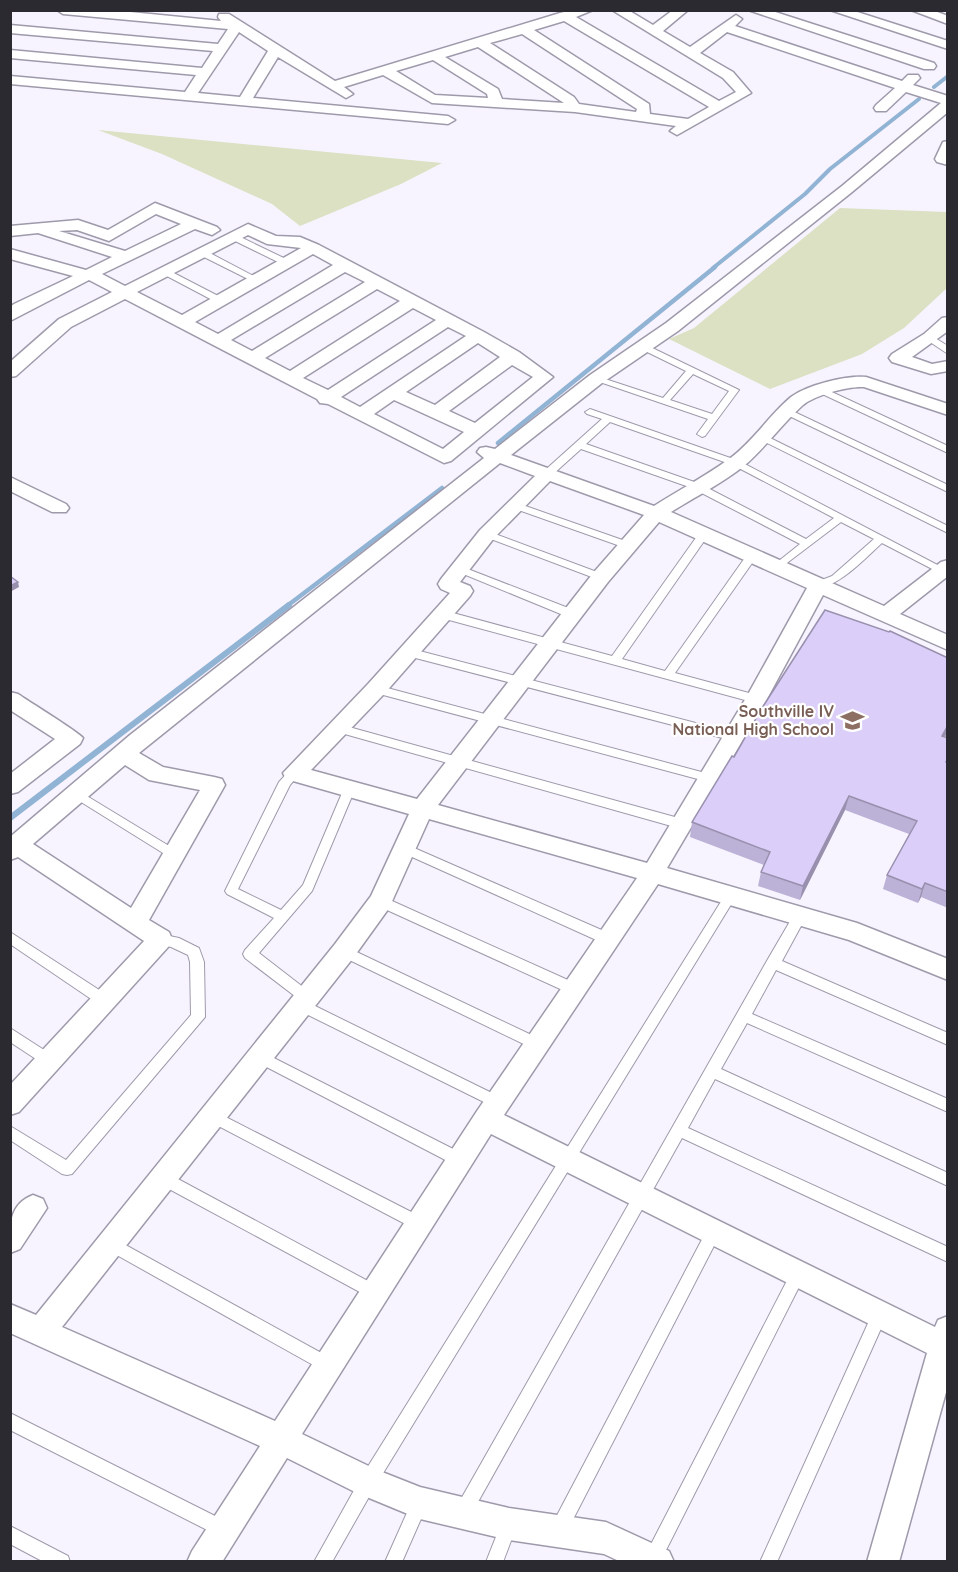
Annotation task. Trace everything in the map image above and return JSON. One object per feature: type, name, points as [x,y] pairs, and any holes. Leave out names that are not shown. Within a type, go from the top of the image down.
[{"type":"street","points":[[63,10],[237,26]]},
{"type":"street","points":[[213,10],[356,102],[356,105],[348,110]]},
{"type":"street","points":[[333,86],[587,10]]},
{"type":"street","points":[[384,70],[432,99],[575,108],[643,115],[683,127],[744,93],[728,75],[618,10]]},
{"type":"street","points":[[654,31],[682,10]]},
{"type":"street","points":[[692,52],[746,10]]},
{"type":"street","points":[[754,10],[929,66]]},
{"type":"street","points":[[836,10],[948,45]]},
{"type":"street","points":[[917,10],[948,20]]},
{"type":"street","points":[[565,16],[719,107]]},
{"type":"street","points":[[189,96],[237,26]]},
{"type":"street","points":[[10,1104],[160,939],[14,848],[124,754],[596,379],[672,327],[847,189],[948,103],[904,86],[725,27]]},
{"type":"street","points":[[10,29],[222,48]]},
{"type":"street","points":[[524,29],[644,107],[643,115]]},
{"type":"street","points":[[479,42],[569,100],[575,108]]},
{"type":"street","points":[[881,108],[948,50]]},
{"type":"street","points":[[244,101],[275,51]]},
{"type":"street","points":[[10,54],[206,72]]},
{"type":"street","points":[[433,55],[493,92],[496,103]]},
{"type":"street","points":[[10,80],[448,120]]},
{"type":"street","points":[[948,145],[942,159],[948,161]]},
{"type":"street","points":[[10,231],[78,225],[109,236],[155,208],[212,230]]},
{"type":"street","points":[[10,316],[20,308],[195,223]]},
{"type":"street","points":[[35,229],[127,257]]},
{"type":"street","points":[[10,372],[65,323],[126,292],[166,272],[203,253],[248,229],[273,241],[300,242],[313,248],[478,336],[544,377],[444,457],[326,399],[126,292],[87,275],[13,257]]},
{"type":"street","points":[[183,322],[313,248]]},
{"type":"street","points":[[218,341],[345,265]]},
{"type":"street","points":[[252,359],[377,282]]},
{"type":"street","points":[[289,379],[412,301]]},
{"type":"street","points":[[326,399],[447,320]]},
{"type":"street","points":[[948,322],[930,338],[898,358],[931,369],[948,366]]},
{"type":"street","points":[[360,416],[478,336]]},
{"type":"street","points":[[437,412],[513,356]]},
{"type":"street","points":[[41,1332],[381,902],[423,808],[601,577],[656,513],[736,463],[765,438],[786,411],[798,400],[821,390],[853,381],[866,382],[946,408]]},
{"type":"street","points":[[393,393],[437,412],[497,457],[656,513],[753,554],[947,643]]},
{"type":"street","points":[[547,474],[487,534],[448,584],[463,591],[376,689],[294,773],[801,915],[858,933],[948,970]]},
{"type":"street","points":[[15,492],[59,508]]},
{"type":"street","points":[[887,614],[945,568]]},
{"type":"street","points":[[203,1562],[459,1160],[652,874],[756,699],[818,585]]},
{"type":"street","points":[[10,786],[72,738],[13,706]]},
{"type":"street","points":[[124,754],[158,774],[214,785],[135,923]]},
{"type":"street","points":[[492,1110],[567,1159],[713,1233],[879,1315],[945,1338],[883,1562]]},
{"type":"street","points":[[10,1240],[33,1208]]},
{"type":"street","points":[[10,1318],[280,1439],[368,1482],[420,1503],[509,1524],[606,1538],[655,1560]]},
{"type":"lane","points":[[234,237],[287,263]]},
{"type":"lane","points":[[203,253],[258,280]]},
{"type":"lane","points":[[166,272],[221,301]]},
{"type":"lane","points":[[930,338],[948,351]]},
{"type":"lane","points":[[642,346],[734,390],[702,434]]},
{"type":"lane","points":[[664,402],[692,370]]},
{"type":"lane","points":[[596,379],[714,418]]},
{"type":"lane","points":[[821,390],[948,450]]},
{"type":"lane","points":[[786,411],[948,489]]},
{"type":"lane","points":[[590,412],[736,463],[881,539],[945,568]]},
{"type":"lane","points":[[547,474],[608,419]]},
{"type":"lane","points":[[765,438],[948,530]]},
{"type":"lane","points":[[579,445],[696,486],[807,544]]},
{"type":"lane","points":[[514,505],[627,545]]},
{"type":"lane","points":[[779,566],[840,518]]},
{"type":"lane","points":[[487,534],[601,577]]},
{"type":"lane","points":[[615,660],[704,534]]},
{"type":"lane","points":[[818,585],[836,578],[881,539]]},
{"type":"lane","points":[[668,675],[753,554]]},
{"type":"lane","points":[[460,569],[572,614]]},
{"type":"lane","points":[[442,614],[756,699]]},
{"type":"lane","points":[[408,652],[734,737]]},
{"type":"lane","points":[[376,689],[709,778]]},
{"type":"lane","points":[[339,728],[682,824]]},
{"type":"lane","points":[[283,916],[231,891],[285,782],[294,773]]},
{"type":"lane","points":[[349,789],[308,888],[250,954],[304,1001],[492,1110]]},
{"type":"lane","points":[[77,794],[175,855]]},
{"type":"lane","points":[[405,849],[609,939]]},
{"type":"lane","points":[[322,1562],[368,1482],[731,895]]},
{"type":"lane","points":[[381,902],[574,989]]},
{"type":"lane","points":[[462,1513],[801,915]]},
{"type":"lane","points":[[10,937],[105,1001]]},
{"type":"lane","points":[[10,1132],[67,1168],[198,1017],[197,962],[194,952],[174,942],[160,939]]},
{"type":"lane","points":[[344,951],[537,1044]]},
{"type":"lane","points":[[773,963],[948,1039]]},
{"type":"lane","points":[[744,1016],[948,1106]]},
{"type":"lane","points":[[10,1034],[50,1061]]},
{"type":"lane","points":[[260,1057],[459,1160]]},
{"type":"lane","points":[[712,1071],[948,1180]]},
{"type":"lane","points":[[212,1116],[418,1223]]},
{"type":"lane","points":[[679,1130],[948,1255]]},
{"type":"lane","points":[[163,1178],[374,1292]]},
{"type":"lane","points":[[558,1532],[713,1233]]},
{"type":"lane","points":[[111,1244],[328,1365]]},
{"type":"lane","points":[[655,1560],[798,1274]]},
{"type":"lane","points":[[768,1562],[879,1315]]},
{"type":"lane","points":[[10,1421],[223,1528]]},
{"type":"lane","points":[[393,1562],[420,1503]]},
{"type":"lane","points":[[494,1562],[509,1524]]},
{"type":"lane","points":[[10,1534],[62,1562]]},
{"type":"green space","points":[[98,130],[442,163],[401,184],[300,226],[272,204],[162,154]]},
{"type":"green space","points":[[840,208],[947,212],[947,288],[904,328],[862,354],[770,389],[669,339],[694,328]]},
{"type":"building","points":[[10,576],[18,582],[10,586]]},
{"type":"building","name":"Southville IV National High School","points":[[825,610],[890,631],[948,658],[948,725],[942,736],[948,738],[946,762],[948,763],[948,892],[925,883],[922,889],[887,875],[917,821],[849,796],[803,886],[761,872],[770,852],[692,822]]},
{"type":"waterway","points":[[934,87],[948,76]]},
{"type":"waterway","points":[[713,268],[805,194],[830,169],[919,99]]},
{"type":"waterway","points":[[498,443],[715,267]]},
{"type":"waterway","points":[[287,606],[442,488]]},
{"type":"waterway","points":[[10,818],[289,605]]},
{"type":"place","name":"Southville IV National High School","points":[[852,720]]}]
